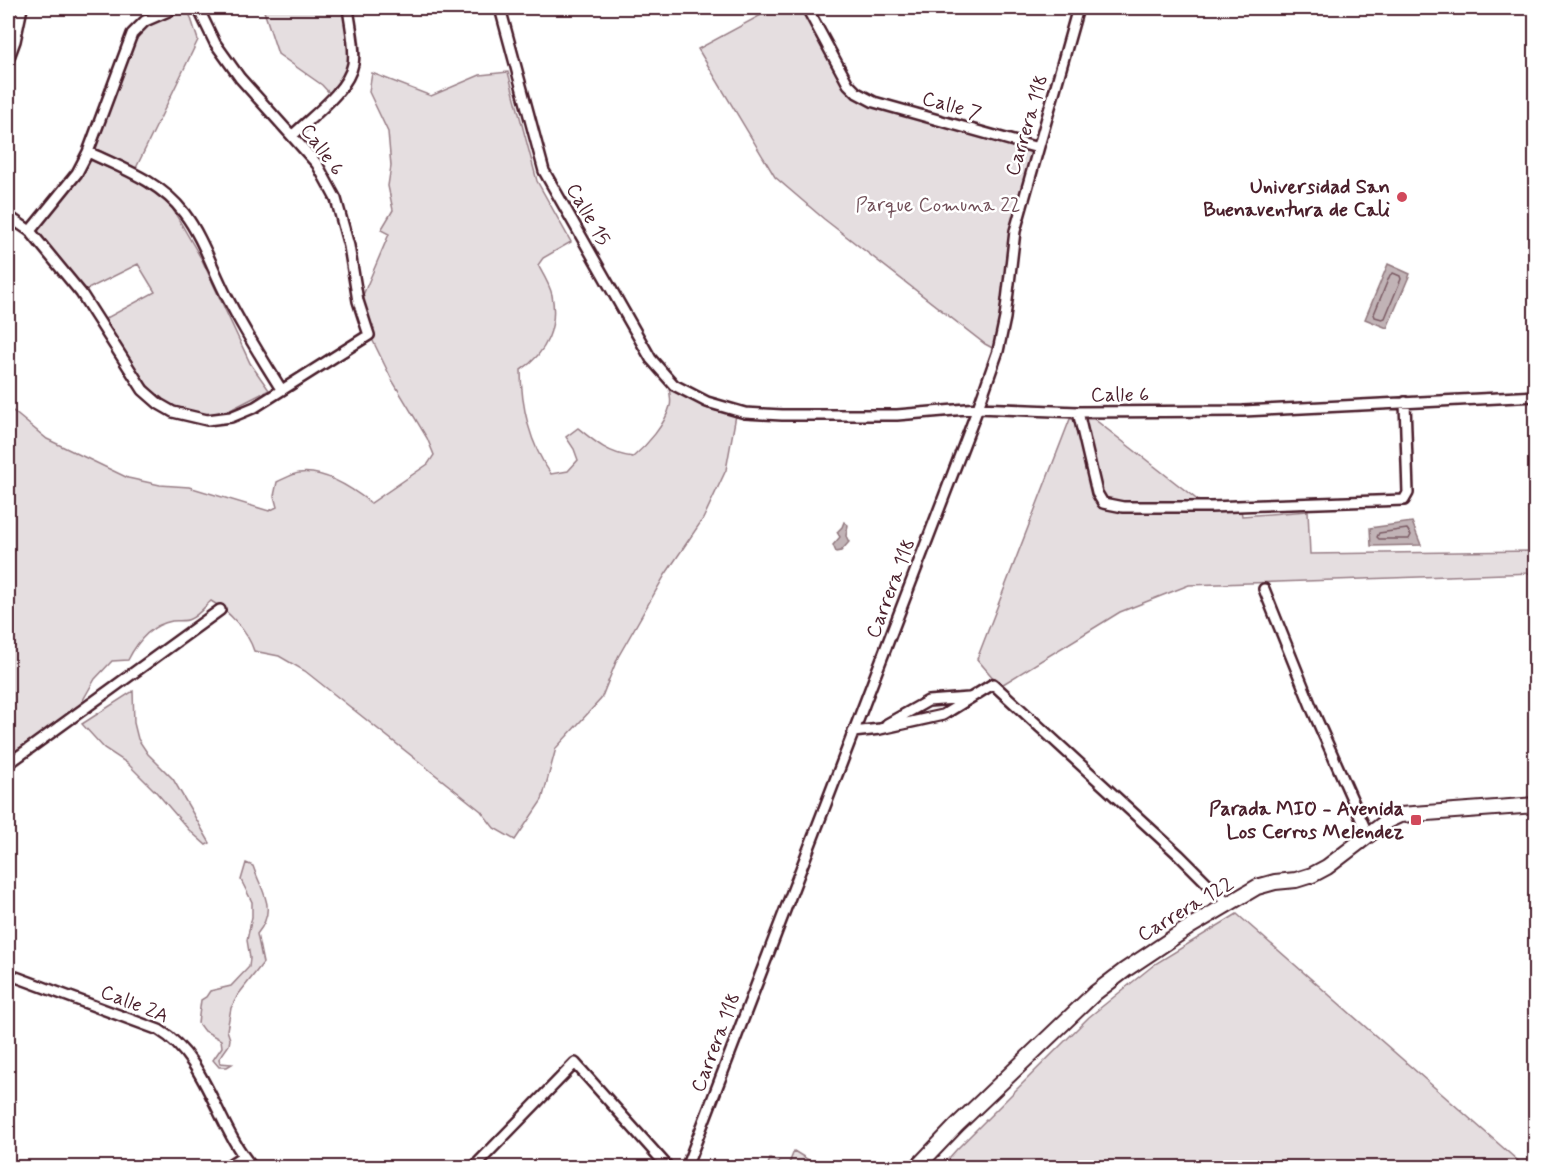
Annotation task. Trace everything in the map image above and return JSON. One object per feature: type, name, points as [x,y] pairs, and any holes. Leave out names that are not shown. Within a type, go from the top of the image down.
[{"type":"street","points":[[8,60],[15,41],[22,8]]},
{"type":"street","points":[[30,231],[76,173],[88,152],[132,34],[145,21],[175,8]]},
{"type":"street","name":"Calle 6","points":[[198,8],[215,43],[240,78],[317,164],[336,199],[349,246],[358,301],[369,335],[281,389]]},
{"type":"street","points":[[292,136],[343,87],[350,76],[354,62],[348,8]]},
{"type":"street","name":"Calle 15","points":[[500,8],[544,171],[651,360],[674,385],[707,402]]},
{"type":"street","name":"Calle 7","points":[[807,8],[848,84],[857,93],[874,102],[1038,148]]},
{"type":"street","name":"Carrera 118","points":[[686,1167],[998,351],[1005,318],[1015,231],[1078,8]]},
{"type":"street","points":[[8,216],[30,231],[81,293],[144,390],[159,404],[173,412],[207,420],[231,417],[255,407],[281,389],[244,332],[184,213],[160,189],[88,152]]},
{"type":"street","name":"Calle 6","points":[[707,402],[745,413],[897,415],[978,408],[1078,412],[1243,411],[1536,396]]},
{"type":"street","points":[[1078,412],[1097,493],[1103,502],[1122,507],[1222,506],[1404,500],[1408,493],[1405,402]]},
{"type":"street","points":[[1264,589],[1313,711],[1368,835]]},
{"type":"street","points":[[8,764],[220,610]]},
{"type":"street","points":[[854,732],[880,729],[943,715],[993,684],[1179,855],[1228,904]]},
{"type":"street","points":[[880,729],[928,701],[972,699]]},
{"type":"street","name":"Carrera 122","points":[[916,1167],[1095,993],[1150,952],[1257,887],[1312,875],[1327,867],[1387,821],[1400,815],[1536,805]]},
{"type":"street","name":"Calle 2A","points":[[8,974],[159,1030],[169,1036],[192,1060],[243,1156],[253,1167]]},
{"type":"street","points":[[473,1167],[575,1063],[669,1167]]},
{"type":"street","points":[[229,1165],[243,1156]]},
{"type":"green space","points":[[263,8],[348,8],[354,62],[333,97],[322,85],[278,54]]},
{"type":"green space","name":"Parque Comuna 22","points":[[774,8],[807,8],[857,93],[1038,148],[1015,231],[998,351],[985,344],[824,219],[775,177],[698,49]]},
{"type":"green space","points":[[188,9],[198,40],[136,168],[94,148],[129,52],[144,27]]},
{"type":"green space","points":[[508,72],[537,181],[571,242],[543,258],[538,265],[552,295],[552,328],[544,347],[521,370],[528,425],[537,451],[551,474],[568,471],[578,460],[566,437],[578,428],[610,450],[633,457],[650,441],[668,413],[671,404],[669,386],[708,409],[736,415],[726,470],[703,519],[665,575],[618,657],[601,699],[556,748],[542,800],[515,840],[494,828],[481,811],[305,671],[279,656],[254,651],[237,623],[211,601],[193,618],[164,623],[151,630],[140,641],[128,660],[112,661],[95,679],[79,707],[8,756],[8,407],[47,439],[128,478],[160,485],[189,487],[269,511],[277,507],[274,496],[277,482],[296,474],[318,474],[337,481],[371,503],[428,464],[434,455],[427,438],[392,380],[373,341],[366,314],[363,295],[389,234],[381,230],[393,210],[388,186],[391,166],[388,132],[369,92],[372,73],[431,96],[480,75]]},
{"type":"green space","points":[[90,160],[132,178],[168,201],[202,260],[250,363],[269,390],[232,409],[203,416],[165,405],[130,366],[103,320],[155,292],[138,264],[84,291],[46,241],[35,232]]},
{"type":"green space","points":[[1070,419],[1094,419],[1204,505],[1240,504],[1242,516],[1308,511],[1310,554],[1535,551],[1535,573],[1189,585],[1120,612],[1000,686],[977,659]]},
{"type":"green space","points":[[133,691],[134,723],[138,739],[148,754],[173,779],[210,843],[206,845],[189,830],[127,763],[104,748],[82,724]]},
{"type":"green space","points":[[246,863],[253,866],[266,900],[266,916],[257,934],[263,963],[238,995],[231,1008],[227,1030],[229,1045],[219,1059],[220,1063],[232,1064],[219,1067],[213,1060],[222,1047],[221,1040],[203,1030],[198,1023],[201,1000],[210,991],[231,986],[249,967],[247,940],[252,917],[252,902],[241,880]]},
{"type":"green space","points":[[1237,914],[1525,1167],[941,1167],[1089,1017],[1155,964]]},
{"type":"green space","points":[[794,1151],[820,1167],[767,1167],[770,1159],[788,1166]]},
{"type":"water","points":[[1388,264],[1410,274],[1387,328],[1365,319]]},
{"type":"water","points":[[844,522],[848,525],[846,536],[849,542],[841,551],[836,552],[833,545],[840,537],[837,532]]},
{"type":"water","points":[[1412,522],[1421,545],[1371,546],[1370,528]]},
{"type":"place","name":"Universidad San Buenaventura de Cali","points":[[1402,197]]},
{"type":"place","name":"Parada MIO - Avenida Los Cerros Melendez","points":[[1416,820]]}]
